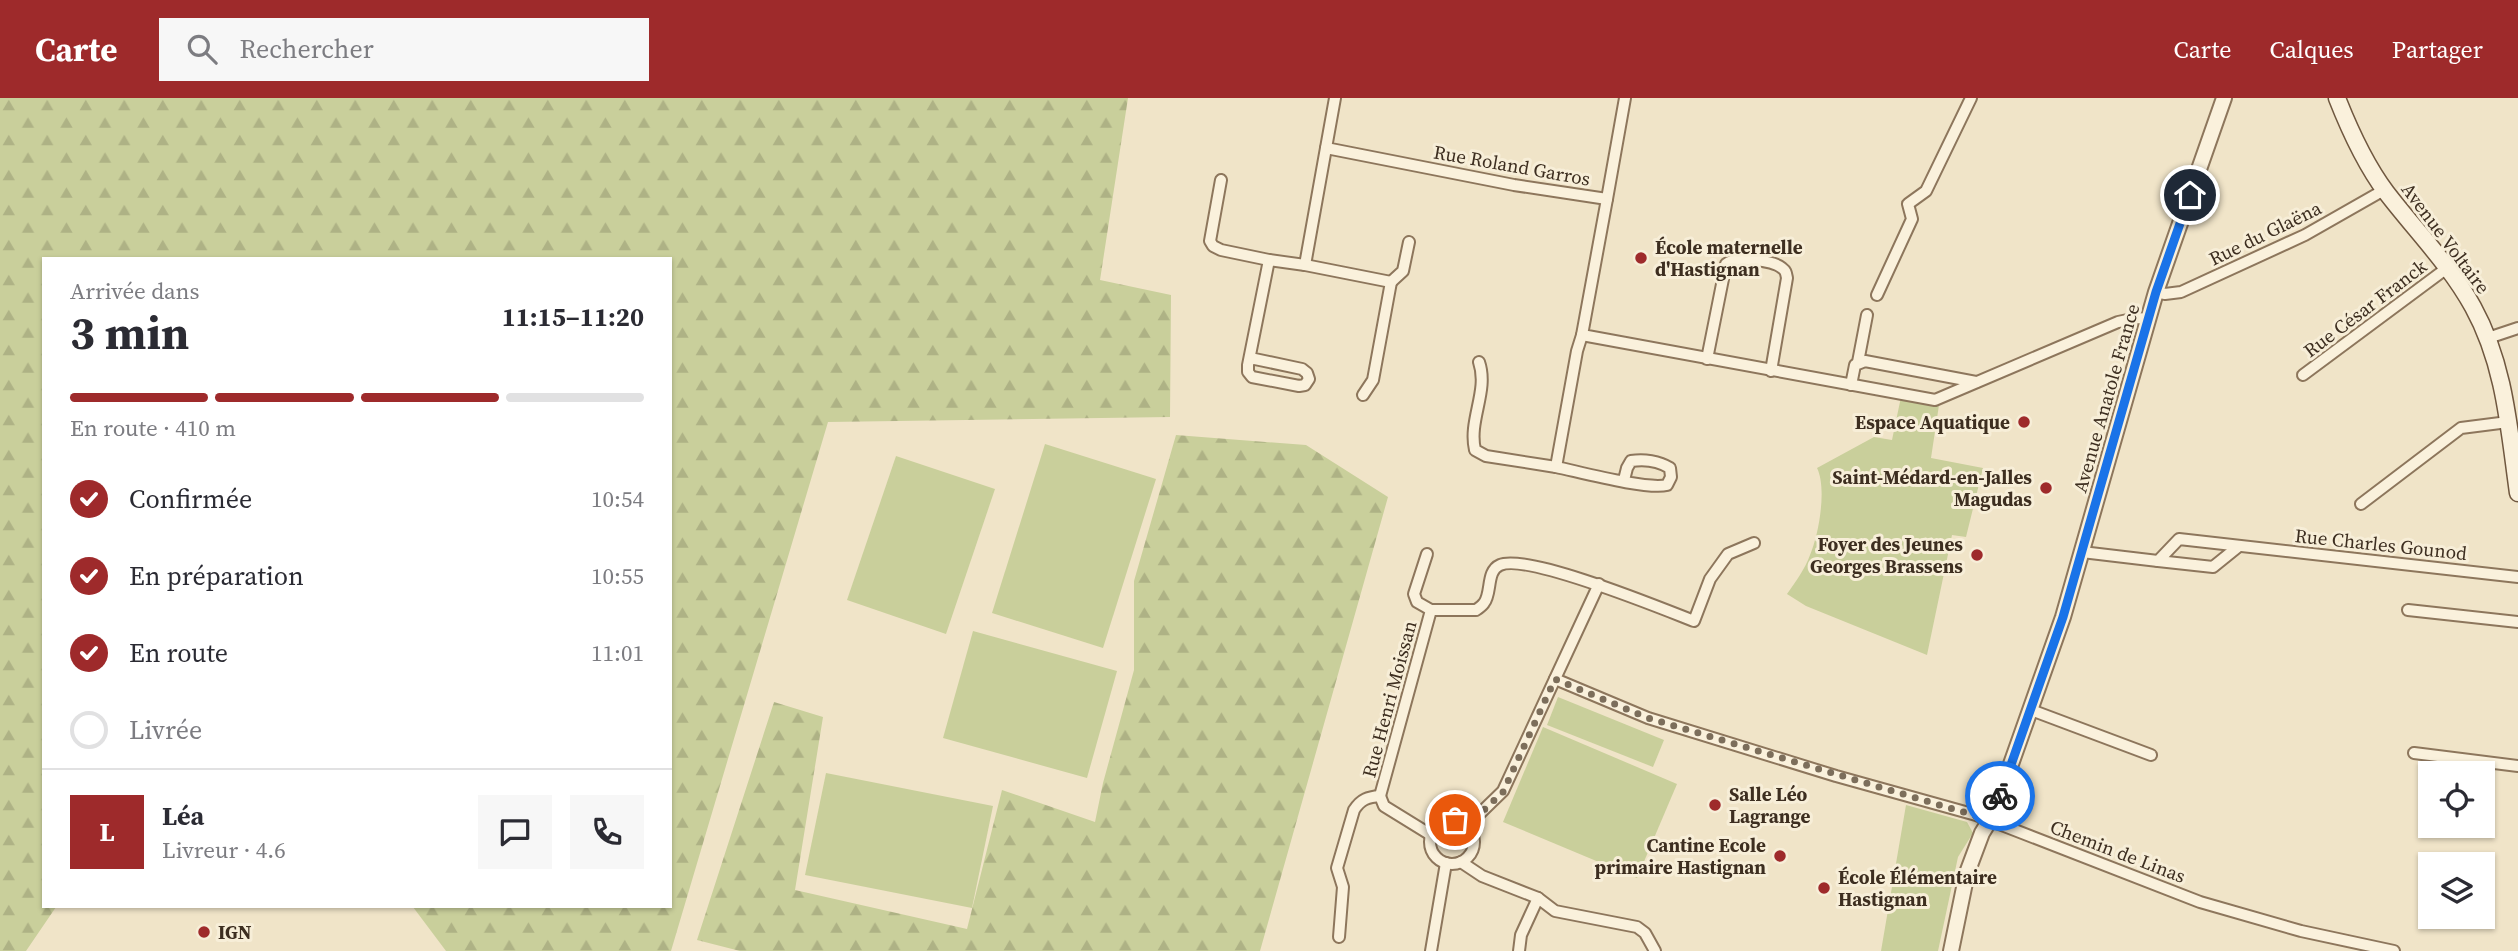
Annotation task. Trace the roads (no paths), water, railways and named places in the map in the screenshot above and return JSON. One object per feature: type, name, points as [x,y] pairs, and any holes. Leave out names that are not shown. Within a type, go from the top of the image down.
[{"type":"main road","name":"Avenue Voltaire","points":[[2337,98],[2359,148],[2384,190],[2447,268],[2472,306],[2488,338],[2504,392],[2518,493]]},
{"type":"street","points":[[1305,265],[1335,98]]},
{"type":"street","points":[[1607,199],[1625,98]]},
{"type":"street","points":[[1877,295],[1912,219],[1908,204],[1926,191],[1971,98]]},
{"type":"street","name":"Avenue Anatole France","points":[[1951,951],[1967,873],[1982,833],[1990,820],[2063,617],[2156,292],[2224,98]]},
{"type":"street","name":"Rue Roland Garros","points":[[1326,148],[1514,185],[1607,199],[1556,467]]},
{"type":"street","points":[[1221,180],[1210,241],[1213,246],[1269,260],[1391,282]]},
{"type":"street","name":"Rue du Glaëna","points":[[2156,292],[2181,292],[2305,235],[2384,190]]},
{"type":"street","points":[[1363,395],[1373,380],[1391,282],[1403,271],[1409,243]]},
{"type":"street","points":[[1707,359],[1726,264],[1737,258],[1777,265],[1786,272],[1787,278],[1771,371]]},
{"type":"street","points":[[1250,358],[1302,369],[1309,379],[1305,385],[1299,386],[1252,377],[1248,372],[1250,358],[1269,260]]},
{"type":"street","name":"Rue César Franck","points":[[2304,375],[2447,268]]},
{"type":"street","points":[[1851,385],[1867,314]]},
{"type":"street","points":[[1582,335],[1935,400],[2118,322],[2137,317],[2148,319]]},
{"type":"street","points":[[2488,338],[2518,328]]},
{"type":"street","points":[[1858,362],[1865,361],[1976,382]]},
{"type":"street","points":[[1479,362],[1484,376],[1472,437],[1475,450],[1486,456],[1624,480]]},
{"type":"street","points":[[2361,504],[2461,428],[2508,422]]},
{"type":"street","name":"Rue Charles Gounod","points":[[2158,561],[2179,539],[2518,577]]},
{"type":"street","name":"Rue Henri Moissan","points":[[1427,554],[1414,594],[1417,602],[1431,610],[1476,610],[1485,602],[1493,573],[1499,565],[1515,563],[1599,584],[1694,621],[1710,579],[1728,554],[1754,543]]},
{"type":"street","points":[[2082,552],[2213,567],[2239,546]]},
{"type":"street","points":[[1467,826],[1503,792],[1599,584]]},
{"type":"street","name":"Rue Henri Moissan","points":[[1431,610],[1380,796],[1384,806],[1431,835]]},
{"type":"street","points":[[2408,610],[2518,622]]},
{"type":"street","name":"Chemin de Linas","points":[[1555,679],[1648,718],[1990,820],[2200,902],[2301,931],[2394,951]]},
{"type":"street","points":[[2031,710],[2151,755]]},
{"type":"street","points":[[2414,753],[2518,766]]},
{"type":"street","name":"Rue Henri Moissan","points":[[1339,937],[1343,887],[1337,868],[1354,810],[1367,797],[1380,796]]},
{"type":"street","name":"Avenue Anatole France","points":[[1960,951],[1969,896],[1991,836],[1990,820]]},
{"type":"street","points":[[1461,862],[1473,849],[1473,837],[1462,822],[1448,821],[1436,828],[1431,835],[1434,854],[1446,863],[1461,862],[1482,877],[1538,898],[1555,911],[1637,927],[1645,933],[1655,951]]},
{"type":"street","points":[[1431,951],[1446,863]]},
{"type":"street","points":[[1519,951],[1521,936],[1538,898]]},
{"type":"place","name":"École maternelle d'Hastignan","points":[[1641,258]]},
{"type":"place","name":"Espace Aquatique","points":[[2024,422]]},
{"type":"place","name":"Saint-Médard-en-Jalles Magudas","points":[[2046,488]]},
{"type":"place","name":"Foyer des Jeunes Georges Brassens","points":[[1977,555]]},
{"type":"place","name":"Salle Léo Lagrange","points":[[1715,805]]},
{"type":"place","name":"Cantine Ecole primaire Hastignan","points":[[1780,856]]},
{"type":"place","name":"École Élémentaire Hastignan","points":[[1824,888]]},
{"type":"place","name":"IGN","points":[[204,932]]}]
